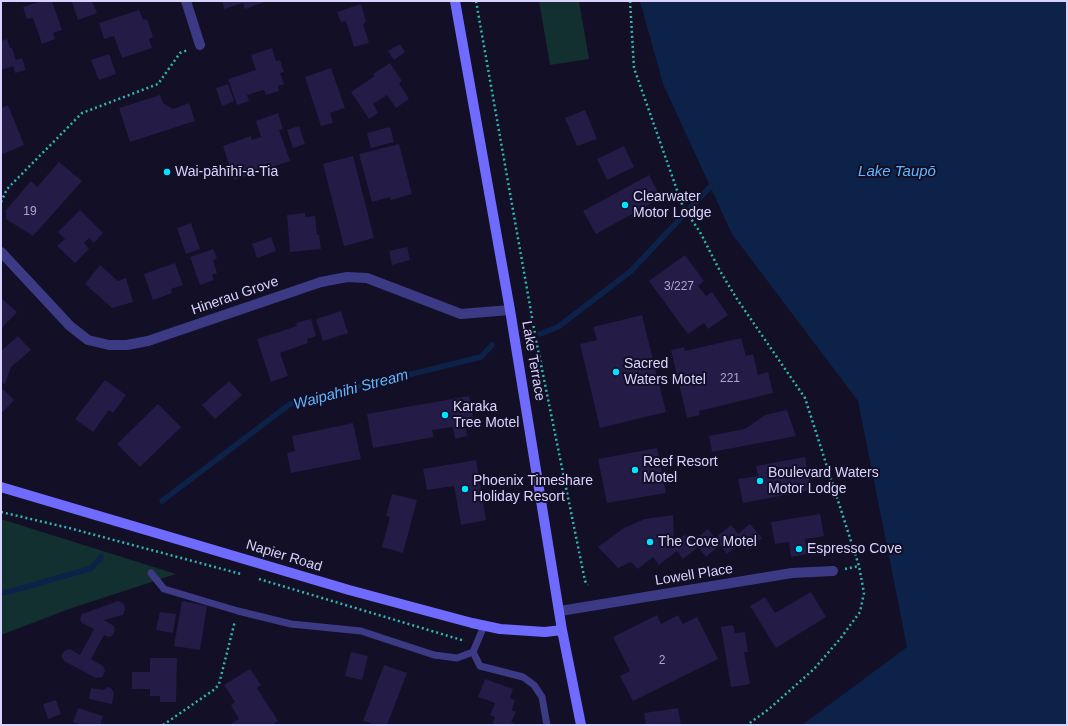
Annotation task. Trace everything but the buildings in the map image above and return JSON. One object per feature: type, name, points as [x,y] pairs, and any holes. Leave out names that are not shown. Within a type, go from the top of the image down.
[{"type":"main road","name":"Lake Terrace","points":[[455,1],[510,310],[562,630],[581,725]]},
{"type":"main road","name":"Napier Road","points":[[1,487],[349,590],[484,626],[500,629],[545,632],[562,630]]},
{"type":"street","points":[[186,1],[200,45]]},
{"type":"street","name":"Hinerau Grove","points":[[1,252],[70,326],[88,340],[109,345],[127,345],[148,341],[321,282],[347,277],[367,278],[461,314],[510,310]]},
{"type":"street","name":"Lowell Place","points":[[560,611],[792,573],[833,571]]},
{"type":"lane","points":[[151,573],[164,589],[238,611],[291,624],[361,632],[434,655],[457,658],[473,652]]},
{"type":"lane","points":[[484,626],[473,652],[480,666],[523,677],[534,685],[542,697],[547,725]]},
{"type":"path","points":[[476,1],[536,340],[583,574],[588,585]]},
{"type":"path","points":[[630,1],[634,68],[683,207],[691,217],[737,299],[805,398],[859,566],[864,593],[860,612],[840,639],[814,669],[769,709],[747,725]]},
{"type":"path","points":[[1,202],[7,189],[82,113],[158,84],[180,53],[200,45]]},
{"type":"path","points":[[1,512],[69,528],[248,576]]},
{"type":"path","points":[[256,578],[476,644]]},
{"type":"path","points":[[163,725],[215,689],[219,684],[238,611]]},
{"type":"green space","points":[[539,1],[579,1],[589,59],[550,65]]},
{"type":"green space","points":[[1,519],[176,574],[69,609],[1,635]]},
{"type":"water","name":"Lake Taupō","points":[[640,1],[1067,1],[1067,725],[802,725],[907,647],[858,401],[732,234],[663,84]]},
{"type":"waterway","name":"Waipahihi Stream","points":[[540,334],[558,327],[631,271],[710,187]]},
{"type":"waterway","name":"Waipahihi Stream","points":[[162,501],[290,404],[481,357],[492,345]]},
{"type":"waterway","name":"Waipahihi Stream","points":[[1,593],[92,568],[101,557]]},
{"type":"place","name":"Wai-pāhīhī-a-Tia","points":[[167,172]]},
{"type":"place","name":"Clearwater Motor Lodge","points":[[625,205]]},
{"type":"place","name":"Sacred Waters Motel","points":[[616,372]]},
{"type":"place","name":"Karaka Tree Motel","points":[[445,415]]},
{"type":"place","name":"Reef Resort Motel","points":[[635,470]]},
{"type":"place","name":"Boulevard Waters Motor Lodge","points":[[760,481]]},
{"type":"place","name":"Phoenix Timeshare Holiday Resort","points":[[465,489]]},
{"type":"place","name":"The Cove Motel","points":[[650,542]]},
{"type":"place","name":"Espresso Cove","points":[[799,549]]}]
